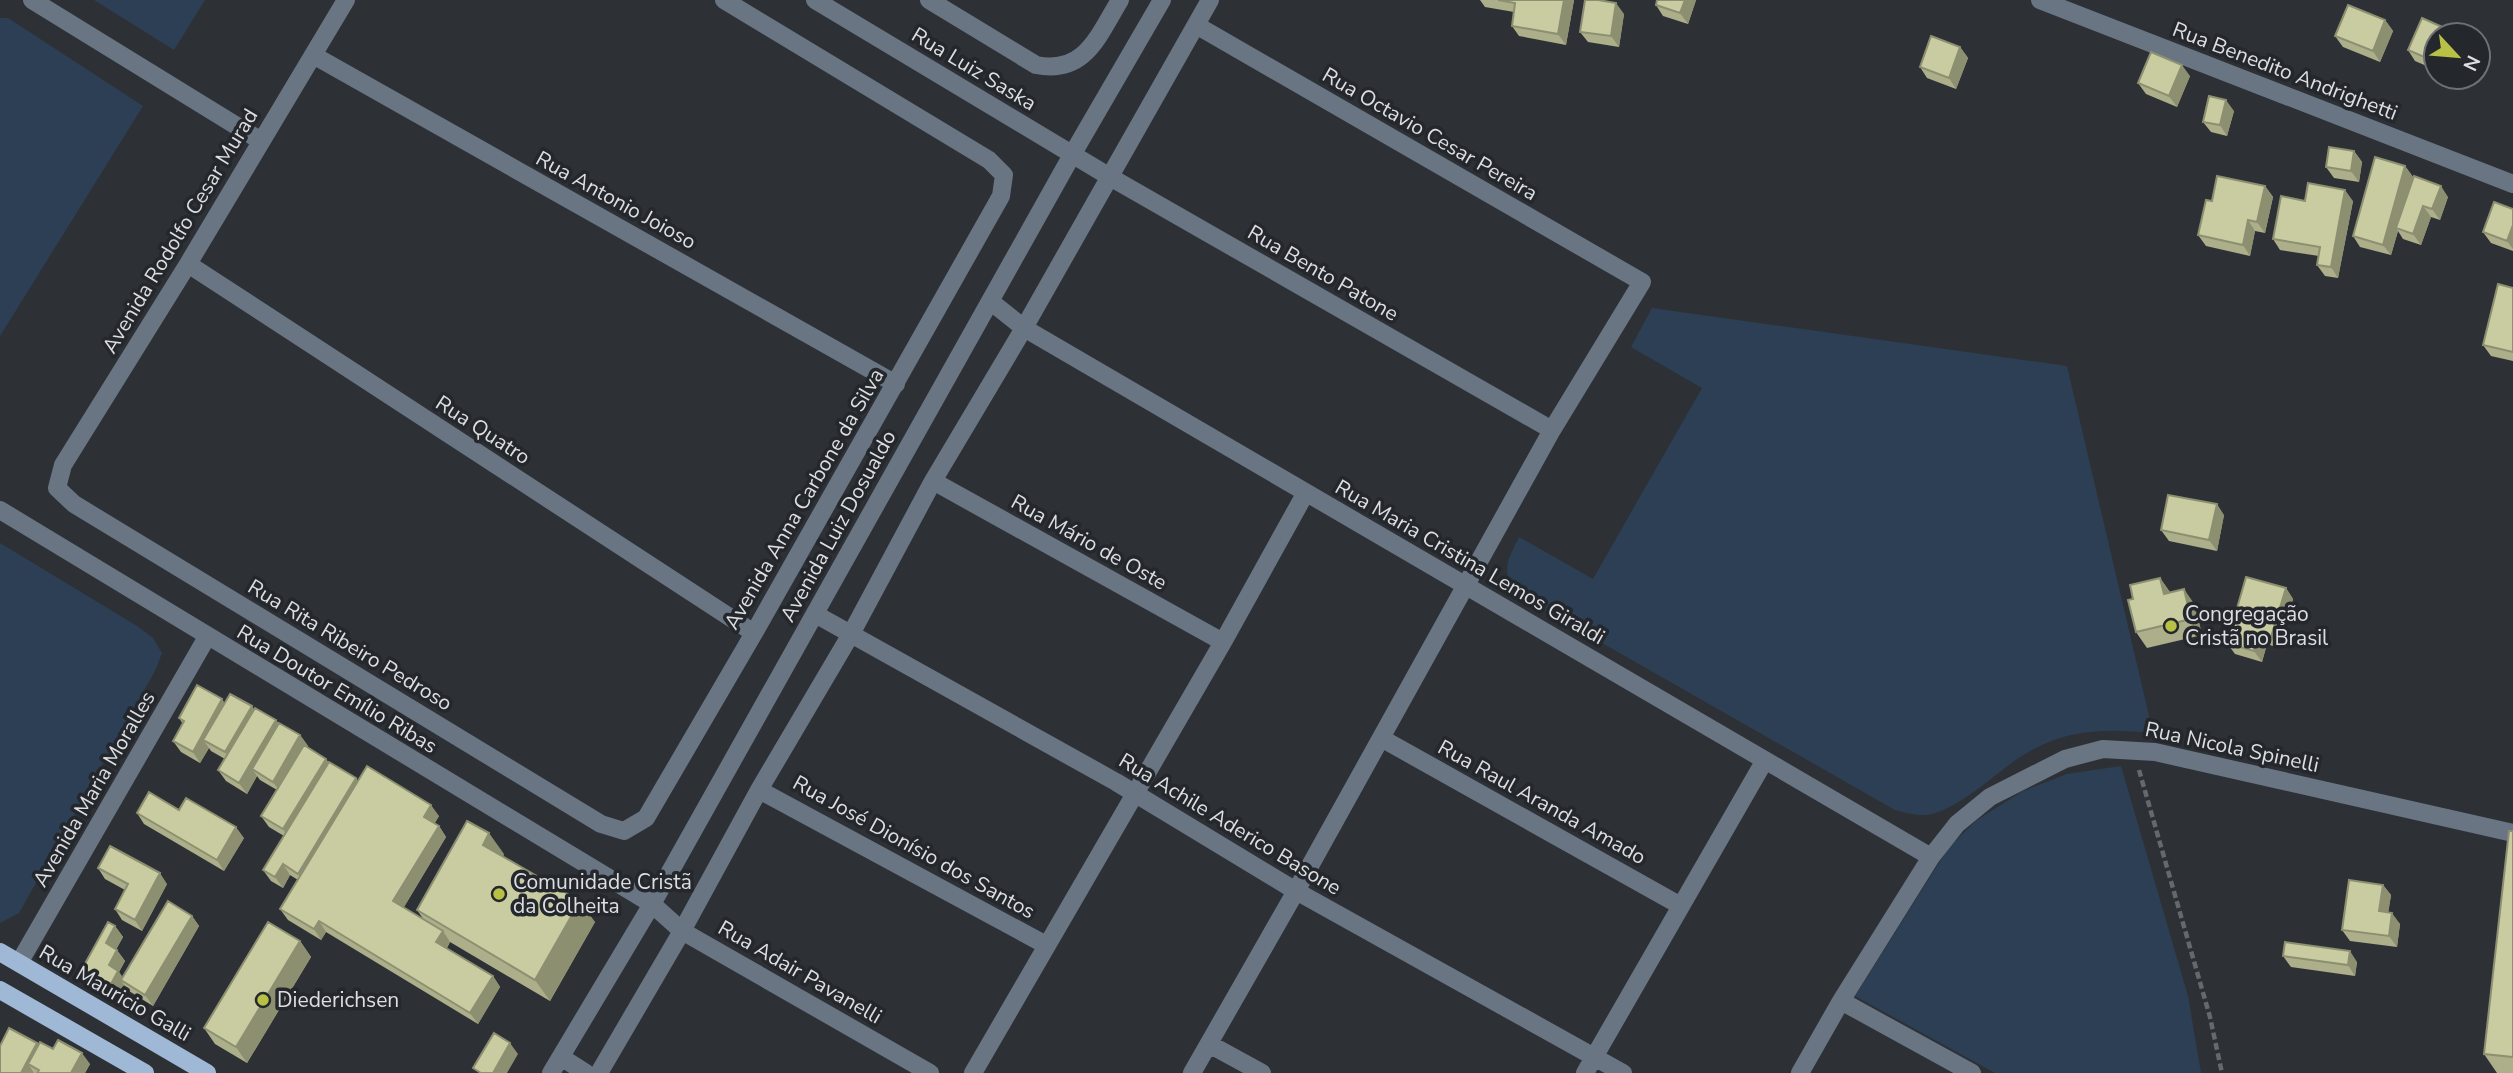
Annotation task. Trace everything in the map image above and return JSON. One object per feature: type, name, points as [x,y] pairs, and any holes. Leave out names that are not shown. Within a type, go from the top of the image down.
[{"type":"main road","name":"Rua Mauricio Galli","points":[[0,952],[207,1073]]},
{"type":"main road","points":[[1,993],[145,1073]]},
{"type":"street","points":[[32,0],[261,141]]},
{"type":"street","name":"Avenida Rodolfo Cesar Murad","points":[[57,488],[63,466],[346,0]]},
{"type":"street","name":"Avenida Anna Carbone da Silva","points":[[624,831],[646,818],[754,633],[1001,196],[1004,175],[989,160],[724,0]]},
{"type":"street","name":"Rua Luiz Saska","points":[[815,0],[1072,155]]},
{"type":"street","points":[[929,0],[1036,65],[1051,68],[1065,66],[1079,59],[1090,48],[1120,0]]},
{"type":"street","name":"Avenida Luiz Dosualdo","points":[[551,1073],[652,904],[1072,155],[1162,0]]},
{"type":"street","points":[[599,1073],[682,931],[759,790],[851,634],[933,481],[1024,328],[1210,0]]},
{"type":"street","name":"Rua Benedito Andrighetti","points":[[2040,0],[2513,184]]},
{"type":"street","name":"Rua Octavio Cesar Pereira","points":[[1196,25],[1642,282],[1552,430]]},
{"type":"street","name":"Rua Antonio Joioso","points":[[313,55],[896,384]]},
{"type":"street","name":"Rua Bento Patone","points":[[1072,155],[1552,430]]},
{"type":"street","name":"Rua Quatro","points":[[188,264],[754,633]]},
{"type":"street","name":"Rua Maria Cristina Lemos Giraldi","points":[[990,301],[1024,328],[1931,856]]},
{"type":"street","points":[[1192,1073],[1552,430]]},
{"type":"street","name":"Rua Mário de Oste","points":[[933,481],[1223,642]]},
{"type":"street","name":"Rua Rita Ribeiro Pedroso","points":[[57,488],[74,504],[601,824],[624,831]]},
{"type":"street","points":[[973,1073],[1306,494]]},
{"type":"street","name":"Rua Doutor Emílio Ribas","points":[[0,510],[652,904]]},
{"type":"street","name":"Rua Achile Aderico Basone","points":[[815,614],[1135,794],[1590,1065],[1622,1073]]},
{"type":"street","name":"Avenida Maria Moralles","points":[[19,963],[207,637]]},
{"type":"street","name":"Rua Raul Aranda Amado","points":[[1381,738],[1681,906]]},
{"type":"street","name":"Rua Nicola Spinelli","points":[[1800,1073],[1931,856],[1957,824],[1990,797],[2065,759],[2104,749],[2155,752],[2513,833]]},
{"type":"street","points":[[1590,1065],[1765,760]]},
{"type":"street","name":"Rua José Dionísio dos Santos","points":[[759,790],[1046,945]]},
{"type":"street","name":"Rua Adair Pavanelli","points":[[652,904],[682,931],[930,1073]]},
{"type":"street","points":[[1842,1001],[1972,1073]]},
{"type":"street","points":[[1209,1044],[1262,1073]]},
{"type":"street","points":[[561,1057],[586,1073]]},
{"type":"path","points":[[2133,749],[2210,1017],[2222,1073]]},
{"type":"shaded area","points":[[94,0],[205,0],[174,50]]},
{"type":"shaded area","points":[[0,18],[8,18],[143,106],[0,336]]},
{"type":"shaded area","points":[[1652,308],[2067,366],[2153,733],[2106,731],[2062,738],[2020,757],[1971,794],[1945,809],[1928,815],[1895,810],[1516,594],[1508,578],[1507,566],[1519,537],[1593,579],[1702,388],[1631,347]]},
{"type":"shaded area","points":[[0,543],[137,626],[153,638],[162,653],[155,671],[19,913],[0,923]]},
{"type":"shaded area","points":[[2121,766],[2188,996],[2201,1073],[1995,1073],[1855,996],[1949,847],[1977,820],[2023,791],[2067,774]]},
{"type":"building","points":[[1498,0],[1564,0],[1558,34],[1512,26],[1515,3]]},
{"type":"building","points":[[1585,0],[1616,3],[1611,36],[1580,32]]},
{"type":"building","points":[[1657,0],[1685,0],[1680,13],[1656,5]]},
{"type":"building","points":[[2348,5],[2385,20],[2373,51],[2335,36]]},
{"type":"building","points":[[2422,18],[2429,21],[2422,21],[2422,56],[2408,50]]},
{"type":"building","points":[[1931,36],[1960,47],[1949,78],[1920,67]]},
{"type":"building","points":[[2151,52],[2182,65],[2169,96],[2138,83]]},
{"type":"building","points":[[2209,96],[2226,100],[2220,125],[2203,122]]},
{"type":"building","points":[[2329,147],[2354,151],[2351,171],[2326,167]]},
{"type":"building","points":[[2375,157],[2405,166],[2383,245],[2353,236]]},
{"type":"building","points":[[2217,176],[2265,186],[2257,222],[2248,220],[2243,245],[2198,235],[2206,200],[2212,201]]},
{"type":"building","points":[[2414,176],[2441,186],[2432,209],[2423,206],[2413,234],[2396,228]]},
{"type":"building","points":[[2308,183],[2345,190],[2331,267],[2317,265],[2320,247],[2273,239],[2281,196],[2305,201]]},
{"type":"building","points":[[2494,202],[2513,209],[2513,225],[2507,241],[2483,232]]},
{"type":"building","points":[[2498,284],[2513,288],[2513,352],[2483,345]]},
{"type":"building","points":[[2168,495],[2217,504],[2209,540],[2161,530]]},
{"type":"building","points":[[2246,577],[2286,588],[2271,637],[2259,633],[2254,651],[2227,643]]},
{"type":"building","points":[[2160,578],[2164,594],[2184,589],[2191,619],[2136,632],[2128,600],[2133,599],[2130,585]]},
{"type":"building","points":[[197,685],[222,699],[193,752],[173,741],[184,721],[179,718]]},
{"type":"building","points":[[230,694],[252,706],[225,752],[203,740]]},
{"type":"building","points":[[255,708],[276,720],[239,783],[218,770]]},
{"type":"building","points":[[279,723],[300,735],[273,782],[252,769]]},
{"type":"building","points":[[304,745],[326,759],[283,829],[261,816]]},
{"type":"building","points":[[329,762],[356,778],[298,874],[283,864],[275,877],[263,870]]},
{"type":"building","points":[[367,766],[431,805],[424,817],[439,826],[393,901],[443,931],[436,942],[493,976],[470,1013],[319,921],[314,929],[280,909]]},
{"type":"building","points":[[149,792],[179,810],[186,798],[236,827],[217,860],[137,813]]},
{"type":"building","name":"Comunidade Cristã da Colheita","points":[[467,821],[489,833],[483,845],[580,901],[535,980],[417,910]]},
{"type":"building","points":[[2509,831],[2513,831],[2513,1057],[2484,1054]]},
{"type":"building","points":[[110,846],[160,873],[135,920],[115,909],[128,884],[98,868]]},
{"type":"building","points":[[2349,880],[2383,885],[2379,911],[2392,913],[2389,936],[2342,930]]},
{"type":"building","points":[[168,901],[192,916],[145,995],[121,980]]},
{"type":"building","points":[[108,922],[115,926],[106,943],[117,950],[109,965],[118,971],[111,984],[82,969]]},
{"type":"building","points":[[268,922],[300,941],[236,1047],[204,1028]]},
{"type":"building","points":[[2285,942],[2350,951],[2348,965],[2283,956]]},
{"type":"building","points":[[9,1028],[37,1043],[21,1073],[0,1073],[0,1046]]},
{"type":"building","points":[[494,1033],[510,1043],[493,1073],[481,1073],[473,1068]]},
{"type":"building","points":[[58,1040],[82,1053],[71,1073],[37,1073],[39,1070],[28,1064],[40,1042],[53,1049]]},
{"type":"place","name":"Congregação Cristã no Brasil","points":[[2171,626]]},
{"type":"place","name":"Comunidade Cristã da Colheita","points":[[499,894]]},
{"type":"place","name":"Diederichsen","points":[[263,1000]]}]
